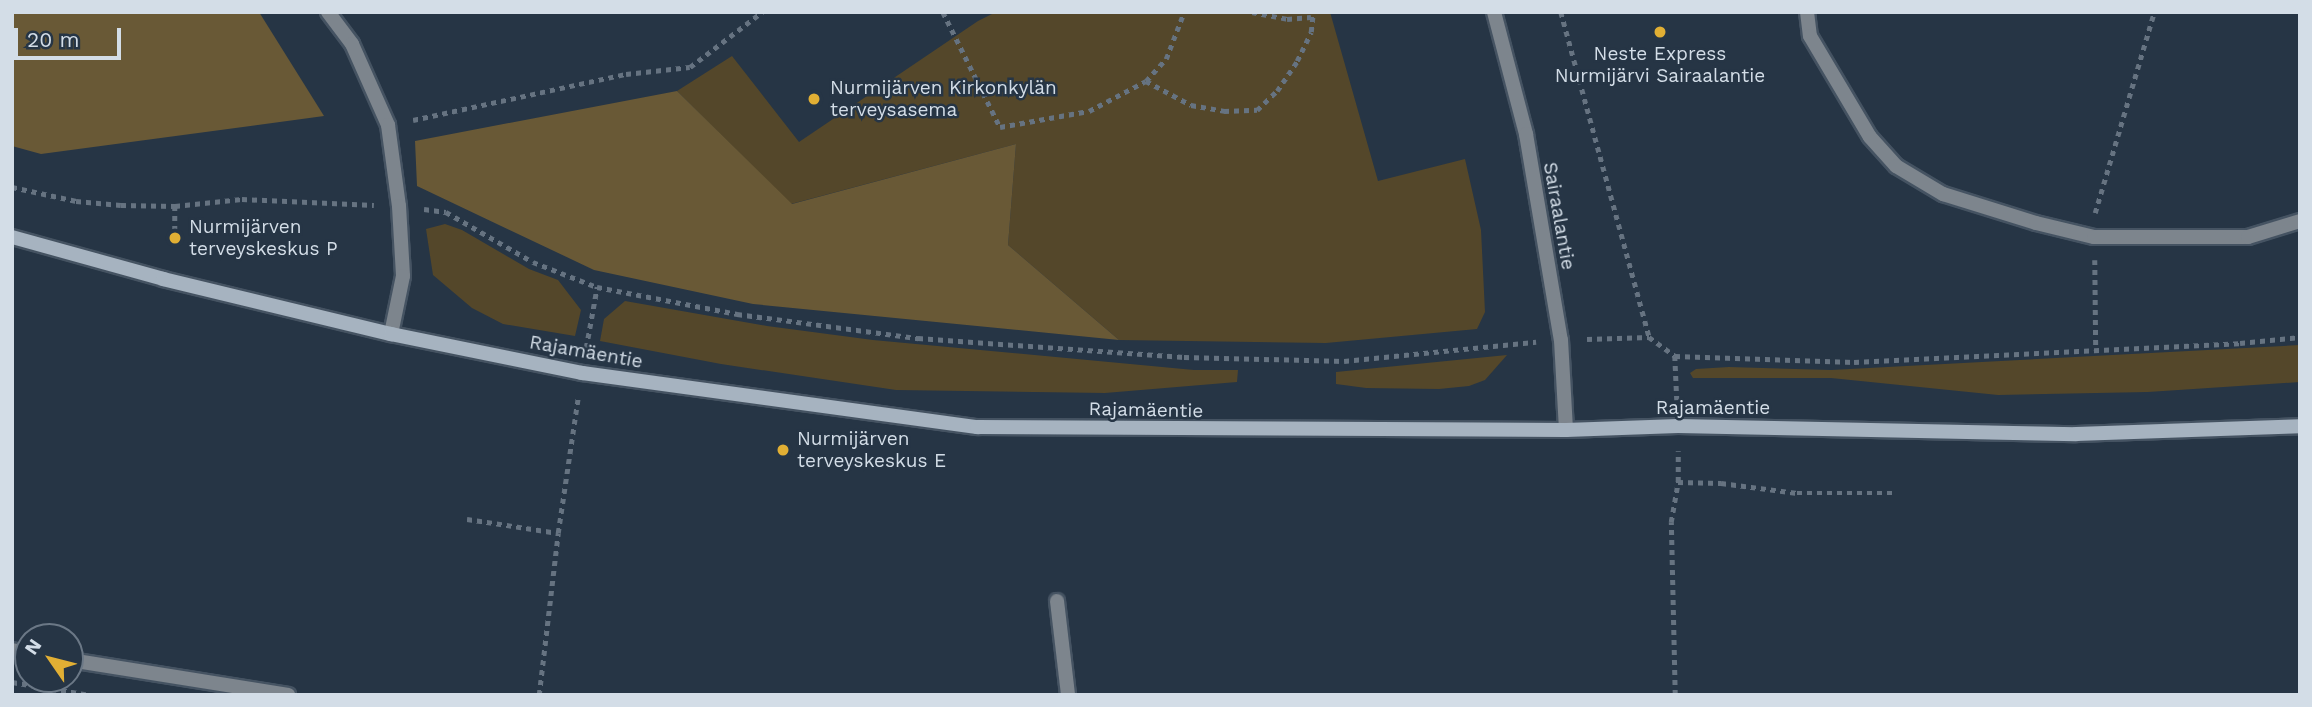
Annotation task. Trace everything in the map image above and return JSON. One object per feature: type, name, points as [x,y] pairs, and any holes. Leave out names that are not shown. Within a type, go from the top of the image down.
[{"type":"main road","name":"Rajamäentie","points":[[12,237],[163,279],[391,334],[582,373],[977,427],[1566,430],[1678,426],[2076,434],[2300,426]]},
{"type":"street","points":[[328,12],[352,44],[388,125],[399,206],[403,276],[391,334]]},
{"type":"street","name":"Sairaalantie","points":[[1494,12],[1526,134],[1560,340],[1566,430]]},
{"type":"street","points":[[1807,12],[1810,36],[1870,137],[1896,166],[1943,194],[2036,223],[2094,237],[2248,237],[2300,221]]},
{"type":"street","points":[[1057,601],[1068,695]]},
{"type":"street","points":[[84,662],[288,695]]},
{"type":"path","points":[[388,125],[626,74],[690,67],[762,12]]},
{"type":"path","points":[[943,12],[1000,127],[1089,111],[1146,81],[1166,59],[1184,12]]},
{"type":"path","points":[[1146,81],[1191,105],[1224,111],[1257,110],[1277,91],[1297,61],[1311,33],[1312,15],[1287,19],[1252,12]]},
{"type":"path","points":[[1561,12],[1650,337],[1675,356],[1854,362],[2300,337]]},
{"type":"path","points":[[2096,350],[2095,214],[2154,12]]},
{"type":"path","points":[[12,187],[76,201],[175,206],[242,199],[399,206],[446,212],[533,262],[597,287],[737,314],[918,338],[1184,357],[1344,362],[1560,340],[1650,337]]},
{"type":"path","points":[[175,206],[175,238]]},
{"type":"path","points":[[538,695],[558,533],[597,287]]},
{"type":"path","points":[[1675,356],[1678,482],[1671,522],[1675,695]]},
{"type":"path","points":[[1678,482],[1721,483],[1797,493],[1894,492]]},
{"type":"path","points":[[467,519],[558,533]]},
{"type":"path","points":[[12,682],[90,695]]},
{"type":"shaded area","points":[[12,12],[259,12],[324,116],[41,154],[12,146]]},
{"type":"shaded area","points":[[996,12],[1330,12],[1378,181],[1465,159],[1481,230],[1485,312],[1477,329],[1326,343],[1119,340],[1008,245],[1016,144],[791,204],[677,91],[732,56],[799,142],[978,21]]},
{"type":"shaded area","points":[[677,91],[792,204],[1016,144],[1008,245],[1119,340],[753,304],[594,270],[417,186],[415,141]]},
{"type":"shaded area","points":[[445,224],[462,230],[529,269],[558,280],[581,310],[575,336],[503,324],[472,308],[433,275],[426,229]]},
{"type":"shaded area","points":[[625,301],[767,326],[873,340],[1194,370],[1238,370],[1237,382],[1105,393],[896,390],[721,364],[600,341],[604,319]]},
{"type":"shaded area","points":[[2300,345],[2300,382],[2148,392],[1998,395],[1831,378],[1693,378],[1690,373],[1696,369],[1729,367],[1831,370]]},
{"type":"shaded area","points":[[1507,355],[1485,380],[1469,386],[1439,389],[1366,388],[1336,384],[1336,372]]},
{"type":"place","name":"Neste Express Nurmijärvi Sairaalantie","points":[[1660,32]]},
{"type":"place","name":"Nurmijärven Kirkonkylän terveysasema","points":[[814,99]]},
{"type":"place","name":"Nurmijärven terveyskeskus P","points":[[175,238]]},
{"type":"place","name":"Nurmijärven terveyskeskus E","points":[[783,450]]}]
